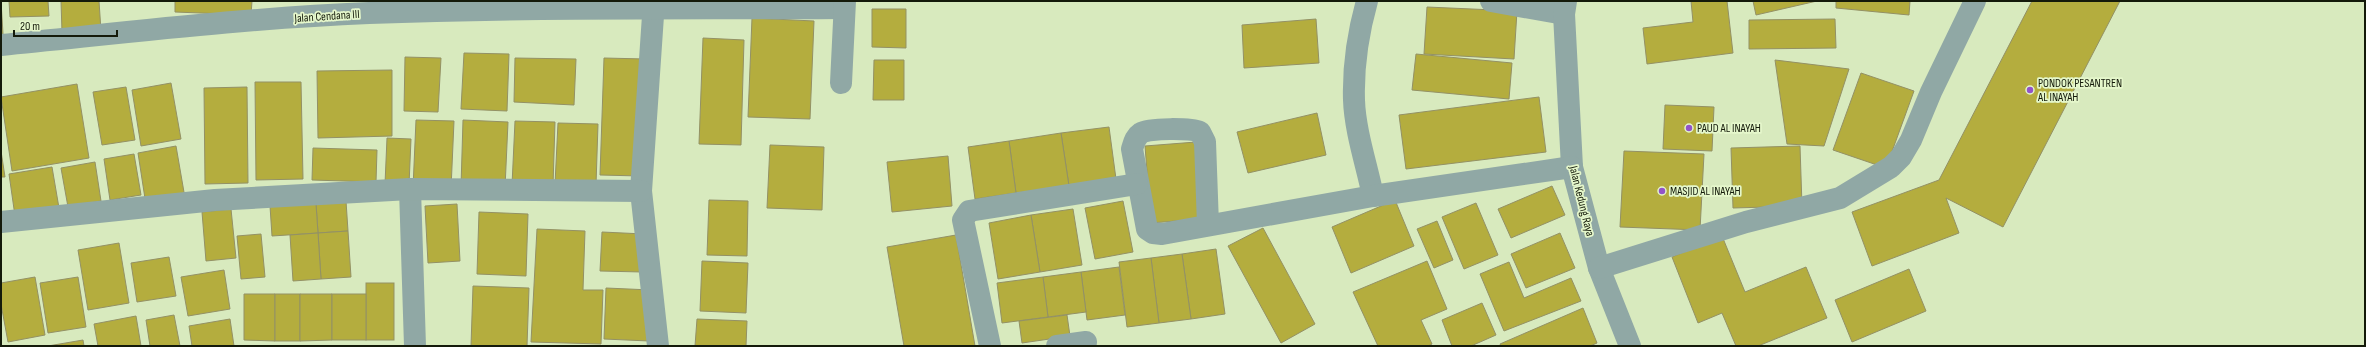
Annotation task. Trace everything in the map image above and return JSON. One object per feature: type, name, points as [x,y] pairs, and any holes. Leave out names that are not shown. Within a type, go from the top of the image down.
[{"type":"street","points":[[1367,1],[1361,24],[1356,61],[1354,102],[1373,196]]},
{"type":"street","points":[[1491,1],[1565,7]]},
{"type":"street","points":[[1599,268],[1746,222],[1840,198],[1891,167],[1901,157],[1911,140],[1931,92],[1975,1]]},
{"type":"street","points":[[654,5],[641,192],[658,346]]},
{"type":"street","name":"Jalan Cendana III","points":[[1,45],[170,28],[368,13],[654,5],[844,5]]},
{"type":"street","points":[[841,83],[844,5]]},
{"type":"street","name":"Jalan Kedung Raya","points":[[1565,7],[1572,167],[1599,268],[1630,346]]},
{"type":"street","points":[[1208,224],[1204,142],[1200,132],[1192,129],[1142,132],[1135,139],[1132,149],[1137,184],[1147,229],[1153,233],[1162,234],[1208,224],[1373,196],[1572,167]]},
{"type":"street","points":[[990,346],[963,220],[965,215],[969,212],[1137,184]]},
{"type":"street","points":[[1,222],[215,200],[410,189],[641,192]]},
{"type":"street","points":[[410,189],[415,346]]},
{"type":"street","points":[[1057,346],[1086,342]]},
{"type":"building","points":[[1,1],[3,34],[1,34]]},
{"type":"building","points":[[9,1],[48,1],[49,16],[10,17]]},
{"type":"building","points":[[61,1],[99,1],[101,31],[62,32]]},
{"type":"building","points":[[175,1],[252,1],[251,15],[175,12]]},
{"type":"building","points":[[1691,1],[1727,1],[1733,53],[1647,64],[1643,28],[1693,22]]},
{"type":"building","points":[[1753,1],[1817,1],[1756,15]]},
{"type":"building","points":[[1836,1],[1910,1],[1909,15],[1836,8]]},
{"type":"building","name":"PONDOK PESANTREN AL INAYAH","points":[[2032,1],[2120,1],[2003,227],[1946,198],[1959,233],[1872,266],[1852,212],[1939,180]]},
{"type":"building","points":[[1427,7],[1517,11],[1514,59],[1424,54]]},
{"type":"building","points":[[872,9],[906,9],[906,48],[872,47]]},
{"type":"building","points":[[752,18],[814,21],[810,119],[748,117]]},
{"type":"building","points":[[1316,19],[1319,63],[1244,68],[1242,25]]},
{"type":"building","points":[[1835,19],[1836,48],[1749,49],[1749,20]]},
{"type":"building","points":[[703,38],[744,40],[741,145],[699,144]]},
{"type":"building","points":[[464,53],[509,54],[507,111],[461,109]]},
{"type":"building","points":[[1416,54],[1512,63],[1509,99],[1412,90]]},
{"type":"building","points":[[405,57],[441,58],[438,112],[404,111]]},
{"type":"building","points":[[515,58],[576,59],[574,105],[514,102]]},
{"type":"building","points":[[604,58],[645,59],[640,176],[600,175]]},
{"type":"building","points":[[874,60],[904,60],[904,100],[873,100]]},
{"type":"building","points":[[1775,60],[1849,69],[1824,146],[1787,144]]},
{"type":"building","points":[[392,70],[392,136],[318,138],[317,71]]},
{"type":"building","points":[[1861,73],[1914,91],[1886,168],[1833,150]]},
{"type":"building","points":[[255,82],[301,82],[303,179],[256,180]]},
{"type":"building","points":[[171,83],[181,139],[141,146],[132,90]]},
{"type":"building","points":[[77,84],[89,158],[12,171],[1,97]]},
{"type":"building","points":[[126,87],[135,140],[102,145],[93,92]]},
{"type":"building","points":[[247,87],[248,183],[205,184],[204,88]]},
{"type":"building","points":[[1539,97],[1546,152],[1406,169],[1399,115]]},
{"type":"building","name":"PAUD AL INAYAH","points":[[1665,105],[1714,107],[1712,151],[1663,149]]},
{"type":"building","points":[[1317,113],[1326,155],[1248,173],[1237,132]]},
{"type":"building","points":[[416,120],[454,121],[451,189],[413,188]]},
{"type":"building","points":[[463,120],[508,122],[505,188],[461,187]]},
{"type":"building","points":[[515,121],[555,122],[553,186],[512,185]]},
{"type":"building","points":[[558,123],[598,124],[596,185],[555,184]]},
{"type":"building","points":[[1109,127],[1116,179],[1069,186],[1061,133]]},
{"type":"building","points":[[1061,133],[1069,186],[1016,193],[1009,141]]},
{"type":"building","points":[[387,138],[411,139],[409,185],[385,184]]},
{"type":"building","points":[[1009,141],[1016,193],[975,199],[968,147]]},
{"type":"building","points":[[1196,142],[1202,219],[1151,223],[1145,146]]},
{"type":"building","points":[[770,145],[824,147],[822,210],[767,208]]},
{"type":"building","points":[[176,146],[185,198],[146,205],[138,153]]},
{"type":"building","points":[[1800,146],[1802,206],[1733,208],[1731,148]]},
{"type":"building","points":[[313,148],[377,150],[376,182],[312,180]]},
{"type":"building","points":[[1,151],[5,177],[1,177]]},
{"type":"building","name":"MASJID AL INAYAH","points":[[1624,151],[1704,154],[1700,230],[1620,227]]},
{"type":"building","points":[[134,154],[141,195],[110,200],[104,159]]},
{"type":"building","points":[[948,156],[952,206],[892,212],[887,162]]},
{"type":"building","points":[[95,162],[101,201],[68,207],[61,168]]},
{"type":"building","points":[[52,167],[59,208],[15,216],[9,174]]},
{"type":"building","points":[[1552,186],[1565,215],[1511,238],[1498,209]]},
{"type":"building","points":[[709,200],[748,201],[747,256],[707,255]]},
{"type":"building","points":[[1395,200],[1414,246],[1351,273],[1332,227]]},
{"type":"building","points":[[346,201],[348,231],[318,233],[316,204]]},
{"type":"building","points":[[1123,201],[1133,252],[1095,259],[1085,208]]},
{"type":"building","points":[[1476,203],[1498,255],[1464,269],[1442,217]]},
{"type":"building","points":[[316,204],[318,233],[272,236],[270,206]]},
{"type":"building","points":[[457,204],[460,261],[428,263],[425,206]]},
{"type":"building","points":[[231,209],[236,258],[206,261],[202,212]]},
{"type":"building","points":[[1073,209],[1082,265],[1040,272],[1031,215]]},
{"type":"building","points":[[479,212],[528,214],[526,276],[477,274]]},
{"type":"building","points":[[1031,215],[1040,272],[998,279],[989,223]]},
{"type":"building","points":[[1437,221],[1453,260],[1434,268],[1417,229]]},
{"type":"building","points":[[1263,228],[1315,324],[1281,343],[1228,246]]},
{"type":"building","points":[[537,229],[585,231],[583,290],[603,290],[601,344],[531,342]]},
{"type":"building","points":[[348,231],[351,277],[321,279],[318,233]]},
{"type":"building","points":[[602,232],[644,234],[642,272],[600,271]]},
{"type":"building","points":[[318,233],[321,279],[293,281],[290,235]]},
{"type":"building","points":[[1560,233],[1575,268],[1526,288],[1511,254]]},
{"type":"building","points":[[261,234],[265,277],[241,279],[237,236]]},
{"type":"building","points":[[956,235],[975,346],[904,346],[887,247]]},
{"type":"building","points":[[1722,236],[1745,292],[1806,267],[1827,318],[1758,346],[1736,346],[1722,313],[1698,323],[1672,257]]},
{"type":"building","points":[[119,243],[129,303],[88,310],[78,250]]},
{"type":"building","points":[[1216,249],[1225,314],[1191,319],[1182,254]]},
{"type":"building","points":[[1182,254],[1191,319],[1159,323],[1151,258]]},
{"type":"building","points":[[169,257],[176,296],[137,302],[131,263]]},
{"type":"building","points":[[1151,258],[1159,323],[1127,327],[1119,262]]},
{"type":"building","points":[[702,261],[748,263],[746,313],[700,311]]},
{"type":"building","points":[[1427,261],[1447,309],[1421,320],[1432,344],[1428,346],[1378,346],[1353,292]]},
{"type":"building","points":[[1509,262],[1524,298],[1571,278],[1581,301],[1504,331],[1480,274]]},
{"type":"building","points":[[1119,267],[1125,315],[1087,320],[1081,272]]},
{"type":"building","points":[[1909,269],[1926,311],[1852,342],[1835,300]]},
{"type":"building","points":[[224,270],[230,309],[188,316],[181,277]]},
{"type":"building","points":[[1081,272],[1086,312],[1048,317],[1043,277]]},
{"type":"building","points":[[35,277],[45,335],[8,342],[1,304],[1,283]]},
{"type":"building","points":[[78,277],[86,327],[48,333],[40,283]]},
{"type":"building","points":[[1043,277],[1048,317],[1002,323],[997,283]]},
{"type":"building","points":[[366,283],[394,283],[394,340],[366,340]]},
{"type":"building","points":[[473,286],[529,288],[527,346],[471,346]]},
{"type":"building","points":[[606,288],[651,290],[649,341],[604,339]]},
{"type":"building","points":[[244,294],[275,294],[275,341],[244,340]]},
{"type":"building","points":[[275,294],[300,294],[300,341],[275,341]]},
{"type":"building","points":[[300,294],[332,294],[332,340],[300,341]]},
{"type":"building","points":[[332,294],[366,294],[366,340],[332,340]]},
{"type":"building","points":[[1482,303],[1496,335],[1471,346],[1452,346],[1442,320]]},
{"type":"building","points":[[1583,308],[1597,343],[1590,346],[1501,346],[1500,344]]},
{"type":"building","points":[[174,315],[180,346],[150,346],[146,320]]},
{"type":"building","points":[[1067,315],[1070,336],[1022,343],[1019,321]]},
{"type":"building","points":[[136,316],[141,346],[98,346],[94,324]]},
{"type":"building","points":[[230,319],[234,346],[192,346],[189,326]]},
{"type":"building","points":[[697,319],[747,321],[746,346],[695,346]]},
{"type":"building","points":[[83,340],[84,346],[48,346]]},
{"type":"place","name":"PONDOK PESANTREN AL INAYAH","points":[[2030,90]]},
{"type":"place","name":"PAUD AL INAYAH","points":[[1689,128]]},
{"type":"place","name":"MASJID AL INAYAH","points":[[1662,191]]}]
